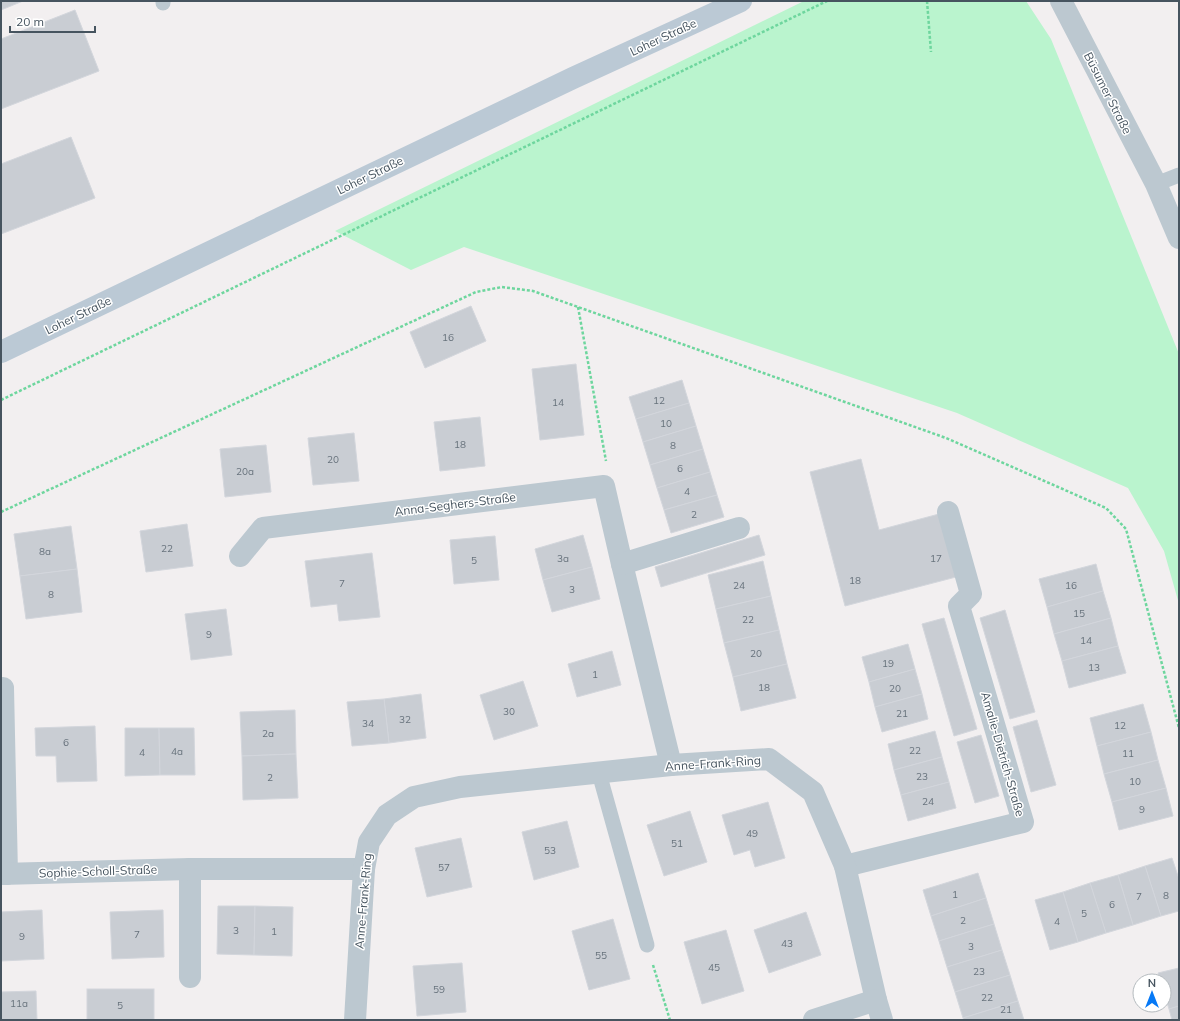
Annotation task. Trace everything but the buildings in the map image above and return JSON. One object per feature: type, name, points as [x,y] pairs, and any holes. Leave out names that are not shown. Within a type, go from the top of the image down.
[{"type":"main road","name":"Loher Straße","points":[[1,352],[573,78],[741,1]]},
{"type":"street","name":"Büsumer Straße","points":[[1061,1],[1156,184],[1179,238]]},
{"type":"street","name":"Anna-Seghers-Straße","points":[[240,556],[263,528],[604,486]]},
{"type":"street","points":[[604,486],[671,765]]},
{"type":"street","name":"Amalie-Dietrich-Straße","points":[[844,866],[1023,822],[959,606],[971,594],[948,512]]},
{"type":"street","points":[[622,564],[739,528]]},
{"type":"street","name":"Sophie-Scholl-Straße","points":[[3,688],[4,874],[190,869],[364,869]]},
{"type":"street","name":"Anne-Frank-Ring","points":[[355,1020],[364,869],[369,842],[387,815],[414,797],[460,787],[671,765],[769,759],[813,792],[844,866],[879,1010],[814,1020]]},
{"type":"street","points":[[190,869],[190,977]]},
{"type":"lane","points":[[1156,184],[1179,174]]},
{"type":"lane","points":[[599,773],[647,945]]},
{"type":"path","points":[[1,400],[827,1]]},
{"type":"path","points":[[927,1],[932,52]]},
{"type":"path","points":[[1,512],[476,292],[502,288],[533,291],[946,438],[1106,508],[1126,529],[1179,728]]},
{"type":"path","points":[[578,307],[607,464],[604,486]]},
{"type":"path","points":[[647,945],[670,1020]]},
{"type":"green space","points":[[804,1],[1026,1],[1051,39],[1179,354],[1179,604],[1164,551],[1128,488],[957,413],[464,247],[411,270],[335,231]]}]
